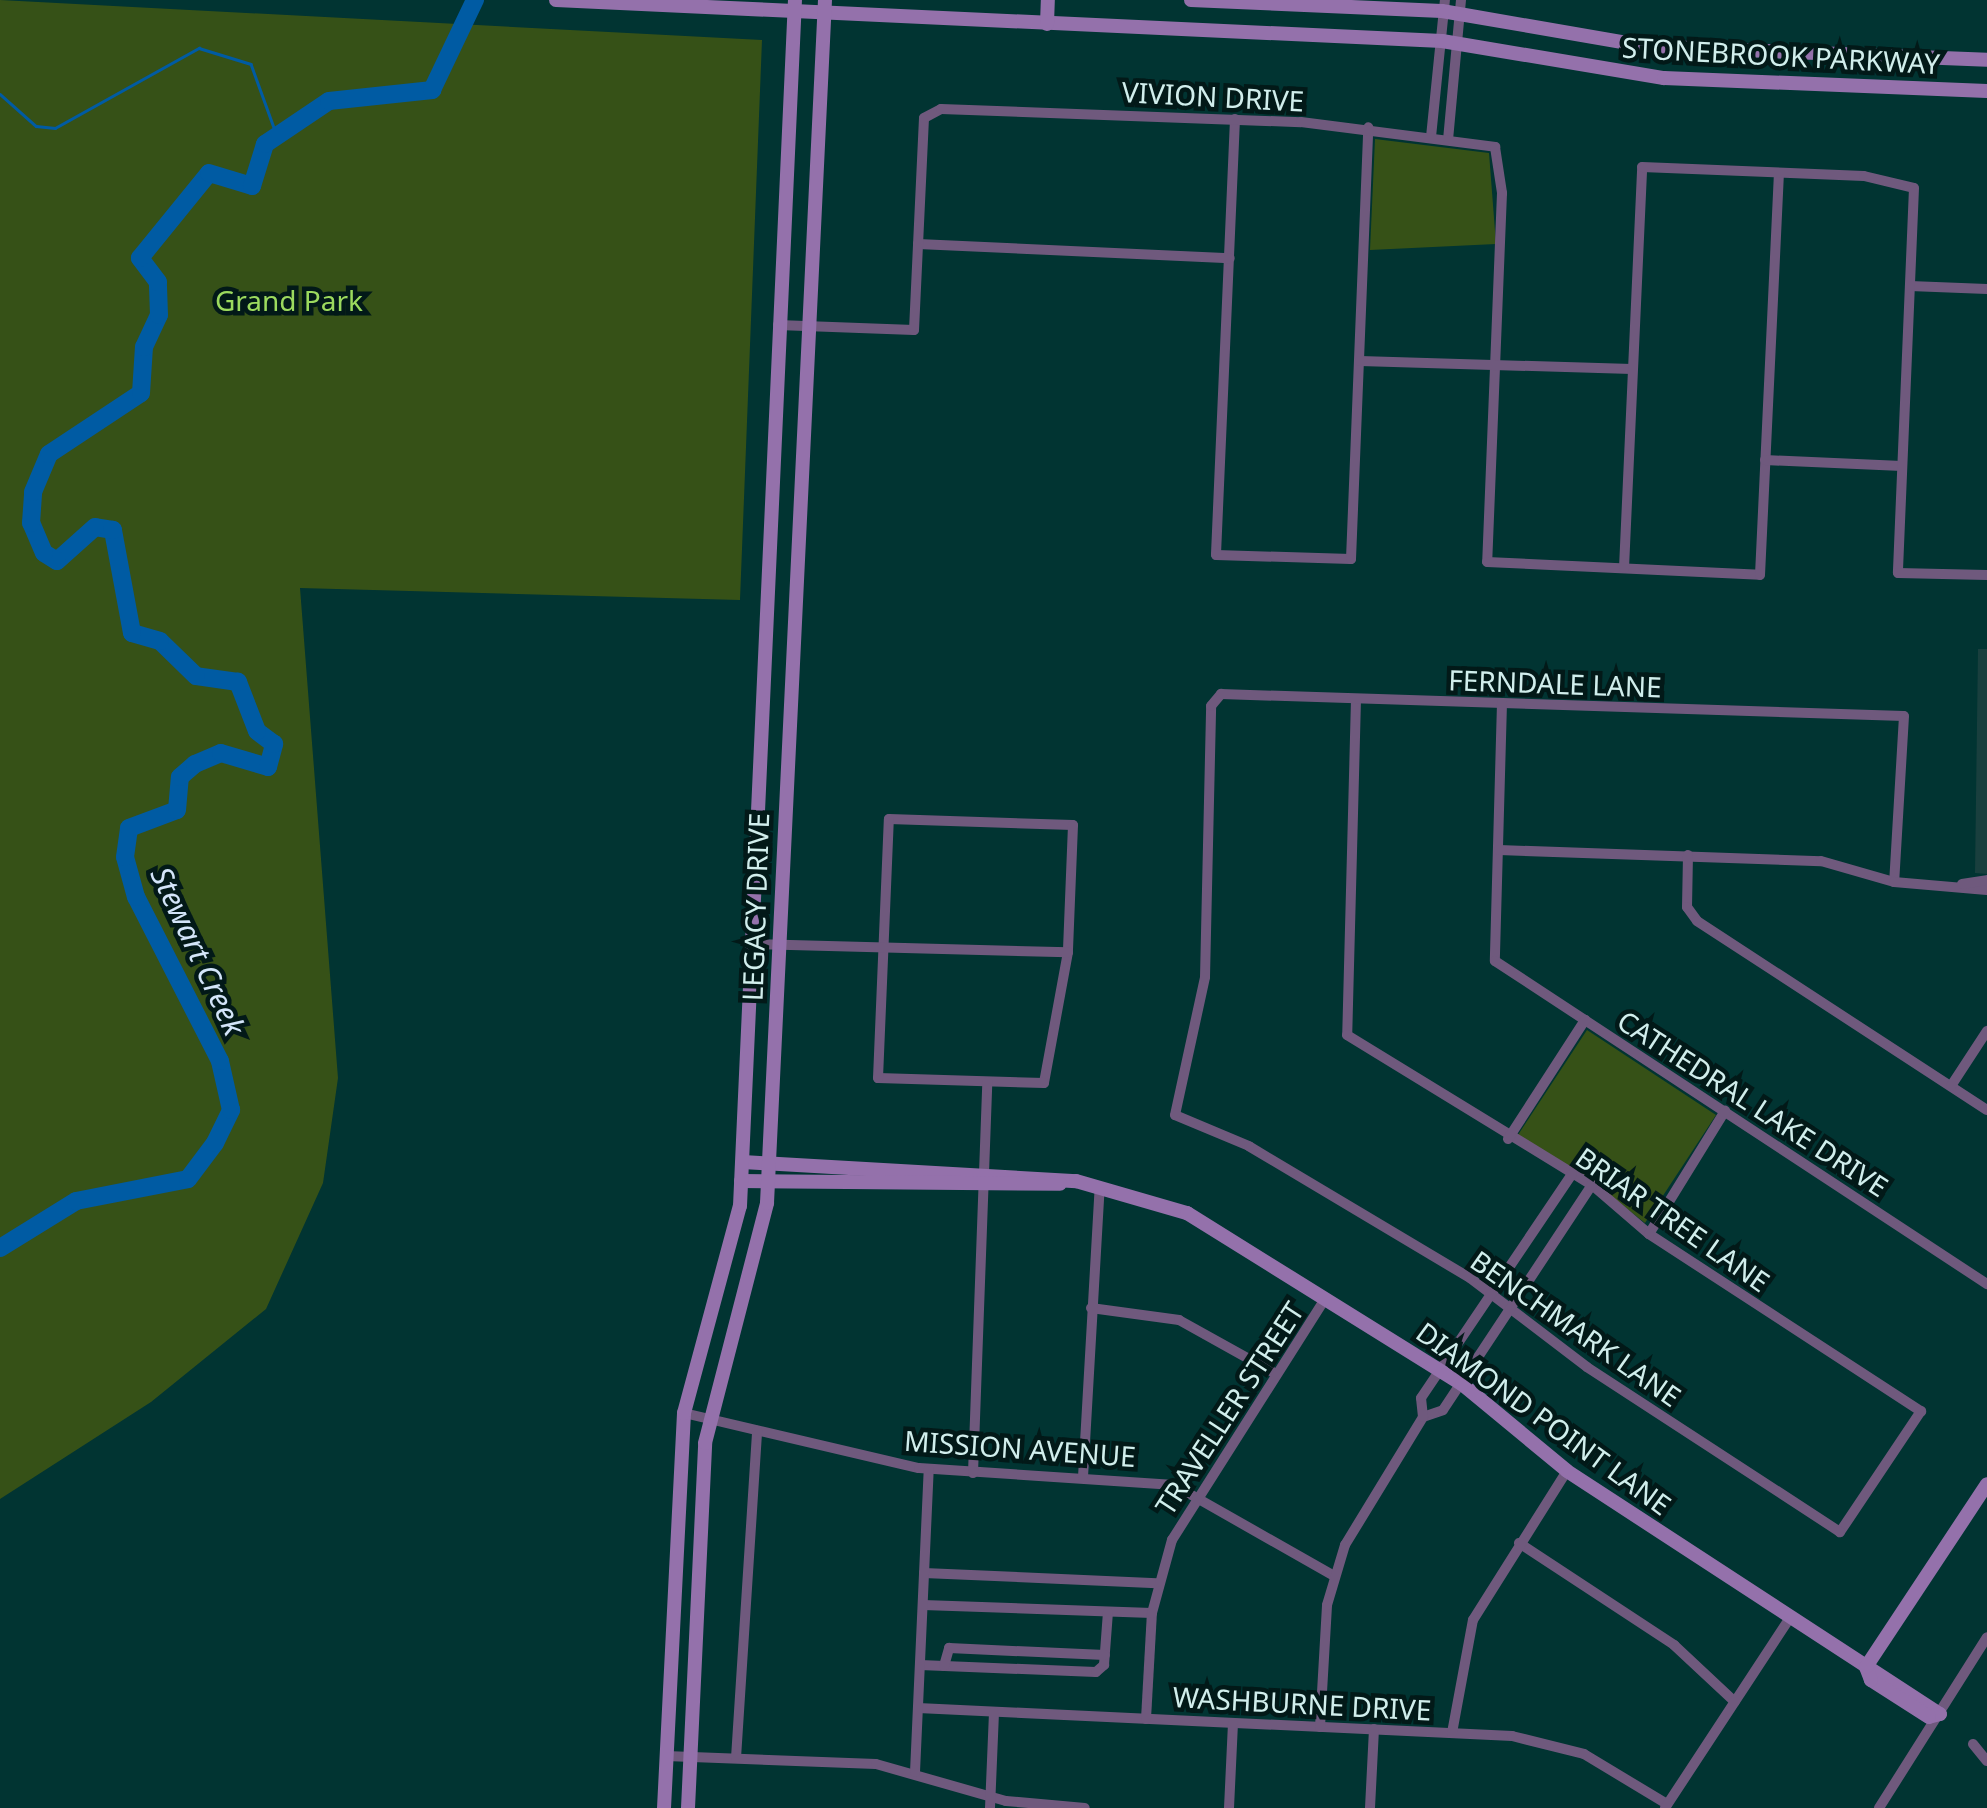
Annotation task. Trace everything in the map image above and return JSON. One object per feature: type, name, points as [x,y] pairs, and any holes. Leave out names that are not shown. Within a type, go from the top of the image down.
[{"type":"main road","name":"STONEBROOK PARKWAY","points":[[556,0],[825,6],[1047,24],[1458,42],[1664,78],[1987,91]]},
{"type":"main road","points":[[1047,24],[1048,0]]},
{"type":"main road","name":"STONEBROOK PARKWAY","points":[[1191,0],[1461,7],[1644,46],[1987,60]]},
{"type":"main road","name":"LEGACY DRIVE","points":[[664,1808],[684,1412],[732,1256],[742,1181],[794,5]]},
{"type":"main road","name":"LEGACY DRIVE","points":[[688,1808],[709,1418],[753,1278],[768,1182],[804,326],[825,6]]},
{"type":"main road","points":[[767,609],[793,610]]},
{"type":"main road","name":"DIAMOND POINT LANE","points":[[743,1162],[988,1171],[1076,1181],[1187,1213],[1462,1384],[1567,1471],[1866,1666],[1885,1689],[1928,1717],[1940,1714]]},
{"type":"main road","name":"DIAMOND POINT LANE","points":[[742,1181],[987,1190],[1076,1181]]},
{"type":"main road","points":[[1866,1666],[1987,1484]]},
{"type":"street","points":[[1431,137],[1444,6]]},
{"type":"street","points":[[1448,140],[1461,7]]},
{"type":"street","name":"VIVION DRIVE","points":[[918,244],[928,113],[1235,119],[1368,127],[1495,146],[1502,193],[1496,365]]},
{"type":"street","points":[[1235,119],[1216,555],[1352,560],[1368,127]]},
{"type":"street","points":[[1624,568],[1642,166],[1779,172],[1914,188],[1898,573],[1987,575]]},
{"type":"street","points":[[1496,365],[1486,562],[1760,575],[1779,172]]},
{"type":"street","points":[[778,325],[914,330],[918,244],[1230,258]]},
{"type":"street","points":[[1910,286],[1987,289]]},
{"type":"street","points":[[1360,362],[1632,369]]},
{"type":"street","points":[[1765,460],[1902,466]]},
{"type":"street","name":"FERNDALE LANE","points":[[1175,1114],[1206,977],[1211,706],[1221,694],[1904,716],[1894,882]]},
{"type":"street","name":"BRIAR TREE LANE","points":[[1356,698],[1347,1035],[1508,1139],[1592,1185],[1649,1234],[1920,1411],[1840,1532]]},
{"type":"street","points":[[1502,704],[1499,850],[1821,861],[1894,882],[1987,890]]},
{"type":"street","points":[[889,819],[1073,825],[1068,952],[1044,1084],[878,1078],[889,819]]},
{"type":"street","name":"CATHEDRAL LAKE DRIVE","points":[[1499,850],[1495,961],[1987,1284]]},
{"type":"street","points":[[1688,856],[1687,907],[1697,921],[1987,1110]]},
{"type":"street","points":[[1941,889],[1987,880]]},
{"type":"street","points":[[752,944],[1068,952]]},
{"type":"street","points":[[1508,1139],[1585,1020]]},
{"type":"street","points":[[1952,1086],[1987,1030]]},
{"type":"street","points":[[973,1473],[988,1171],[986,1082]]},
{"type":"street","points":[[1649,1234],[1725,1111]]},
{"type":"street","name":"BENCHMARK LANE","points":[[1175,1114],[1249,1146],[1509,1304],[1587,1367],[1840,1532]]},
{"type":"street","points":[[1320,1726],[1334,1576],[1423,1417],[1421,1398],[1572,1174]]},
{"type":"street","points":[[1083,1476],[1100,1185]]},
{"type":"street","points":[[1423,1417],[1443,1410],[1462,1384],[1509,1304],[1592,1185]]},
{"type":"street","name":"TRAVELLER STREET","points":[[1146,1718],[1157,1584],[1198,1493],[1325,1299]]},
{"type":"street","points":[[1091,1308],[1194,1326],[1276,1374]]},
{"type":"street","name":"MISSION AVENUE","points":[[684,1412],[929,1469],[1083,1476],[1198,1493],[1334,1576]]},
{"type":"street","points":[[736,1758],[757,1431]]},
{"type":"street","points":[[915,1772],[929,1469]]},
{"type":"street","points":[[1452,1732],[1468,1634],[1519,1543],[1567,1471]]},
{"type":"street","points":[[1519,1543],[1674,1645],[1735,1702]]},
{"type":"street","points":[[924,1573],[1157,1584]]},
{"type":"street","points":[[923,1605],[1152,1613]]},
{"type":"street","points":[[920,1665],[1096,1672],[1105,1655],[1108,1612]]},
{"type":"street","points":[[1666,1806],[1790,1618]]},
{"type":"street","points":[[1879,1808],[1987,1637]]},
{"type":"street","points":[[944,1666],[949,1648],[1105,1655]]},
{"type":"street","name":"WASHBURNE DRIVE","points":[[918,1708],[1452,1732],[1556,1744],[1666,1806]]},
{"type":"street","points":[[990,1803],[994,1712]]},
{"type":"street","points":[[1229,1808],[1233,1722]]},
{"type":"street","points":[[1370,1808],[1374,1729]]},
{"type":"street","points":[[1973,1744],[1987,1760]]},
{"type":"street","points":[[666,1756],[915,1772],[990,1803],[1085,1808]]},
{"type":"shaded area","points":[[1978,649],[1987,649],[1987,874],[1975,873]]},
{"type":"green space","name":"Grand Park","points":[[0,0],[762,40],[740,600],[300,588],[338,1078],[323,1183],[266,1309],[151,1402],[0,1499]]},
{"type":"green space","points":[[1375,139],[1489,153],[1496,244],[1370,250]]},
{"type":"green space","points":[[1587,1030],[1716,1115],[1645,1223],[1583,1174],[1516,1138]]},
{"type":"waterway","name":"Stewart Creek","points":[[0,1248],[76,1201],[188,1179],[215,1143],[231,1110],[220,1061],[136,897],[125,857],[129,828],[177,810],[180,777],[195,764],[221,753],[268,767],[274,744],[257,731],[238,682],[196,676],[160,641],[132,633],[113,530],[95,527],[57,561],[44,553],[31,523],[33,492],[49,454],[141,393],[144,347],[159,315],[158,282],[140,258],[209,173],[252,186],[265,144],[329,101],[432,90],[475,0]]},
{"type":"waterway","points":[[0,94],[36,126],[55,128],[199,48],[251,64],[277,136]]}]
